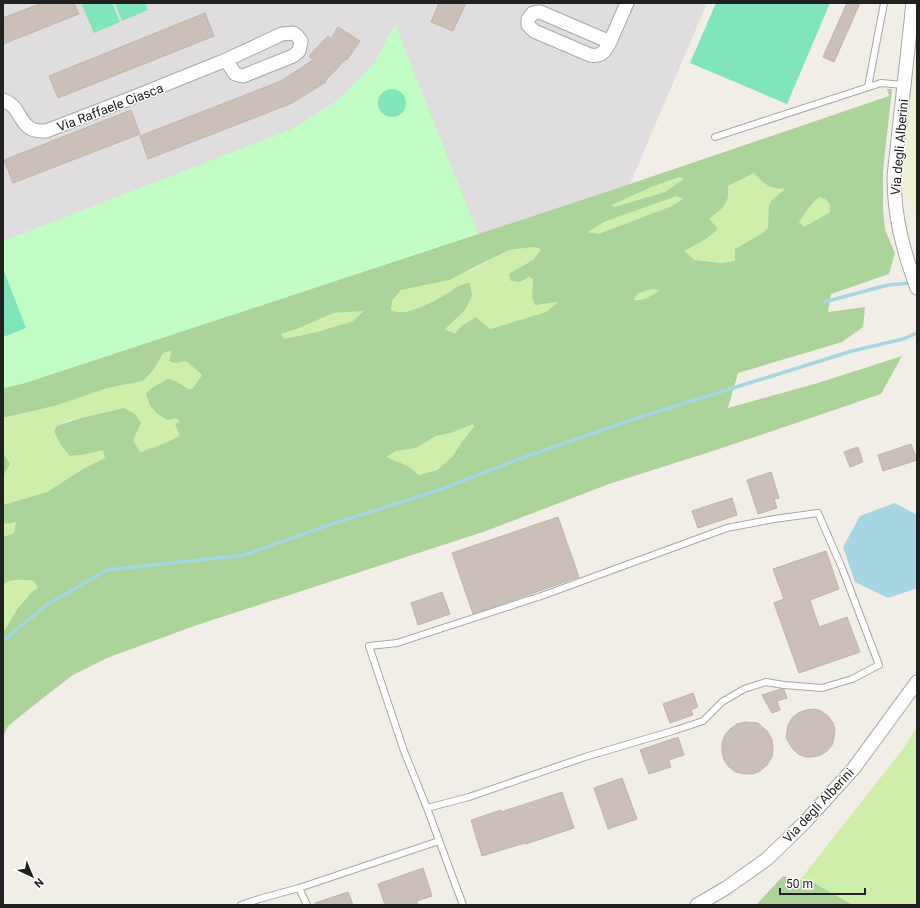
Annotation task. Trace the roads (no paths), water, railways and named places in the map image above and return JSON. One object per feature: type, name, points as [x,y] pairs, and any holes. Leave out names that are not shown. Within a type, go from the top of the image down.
[{"type":"street","points":[[610,42],[540,12],[533,13],[528,19],[528,25],[534,31],[590,55],[599,56],[605,51],[610,42],[627,3]]},
{"type":"street","name":"Via degli Alberini","points":[[913,3],[894,190],[898,228],[917,288]]},
{"type":"street","name":"Via Raffaele Ciasca","points":[[3,100],[11,104],[28,128],[46,131],[129,100],[288,33],[295,34],[301,41],[299,51],[293,56],[243,76],[235,74],[226,60]]},
{"type":"street","name":"Via degli Alberini","points":[[697,905],[726,888],[767,859],[806,820],[854,768],[917,682]]},
{"type":"lane","points":[[868,87],[884,3]]},
{"type":"lane","points":[[716,137],[882,83],[904,86]]},
{"type":"lane","points":[[427,808],[469,797],[585,757],[703,721],[722,702],[744,689],[766,682],[822,688],[852,679],[879,665],[842,568],[818,513],[774,519],[727,528],[544,595],[397,643],[369,646],[404,751],[463,905]]},
{"type":"lane","points":[[242,905],[299,888],[439,841]]},
{"type":"lane","points":[[299,888],[306,905]]},
{"type":"water","points":[[895,503],[917,515],[917,588],[888,598],[855,582],[843,547],[860,516]]},
{"type":"waterway","points":[[824,302],[888,285],[912,283]]},
{"type":"waterway","points":[[3,641],[45,606],[107,570],[244,555],[332,524],[439,490],[522,458],[634,419],[852,351],[903,339],[917,333]]}]
